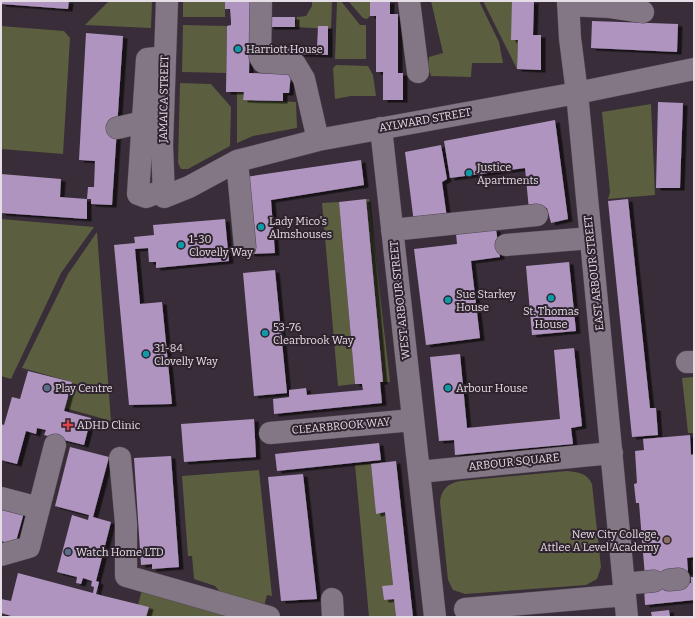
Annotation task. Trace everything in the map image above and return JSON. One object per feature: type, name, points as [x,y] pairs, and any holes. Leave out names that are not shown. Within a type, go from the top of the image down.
[{"type":"street","name":"JAMAICA STREET","points":[[164,193],[162,145],[167,1]]},
{"type":"street","points":[[261,1],[260,57],[263,62],[295,64],[304,79],[318,140]]},
{"type":"street","points":[[409,1],[418,72]]},
{"type":"street","points":[[568,3],[643,12]]},
{"type":"street","name":"EAST ARBOUR STREET","points":[[568,3],[612,453]]},
{"type":"street","points":[[117,128],[143,122],[147,59],[165,57]]},
{"type":"street","name":"AYLWARD STREET","points":[[143,122],[138,194],[146,197],[189,186],[237,161],[318,140],[577,93],[694,67]]},
{"type":"street","name":"WEST ARBOUR STREET","points":[[381,128],[419,472]]},
{"type":"street","points":[[237,161],[245,247]]},
{"type":"street","points":[[392,230],[536,215]]},
{"type":"street","points":[[506,245],[591,238]]},
{"type":"street","name":"CLEARBROOK WAY","points":[[270,433],[413,420]]},
{"type":"street","points":[[1,555],[29,547],[55,445]]},
{"type":"street","points":[[612,453],[627,617]]},
{"type":"street","name":"ARBOUR SQUARE","points":[[419,472],[612,453]]},
{"type":"street","points":[[120,458],[126,523],[126,576],[269,617]]},
{"type":"street","points":[[419,472],[435,617]]},
{"type":"street","points":[[1,498],[39,508]]},
{"type":"street","points":[[466,608],[624,590],[667,580]]},
{"type":"green space","points":[[109,1],[152,2],[151,28],[85,25]]},
{"type":"green space","points":[[183,1],[225,1],[225,17],[183,17]]},
{"type":"green space","points":[[312,1],[332,1],[331,29],[295,27],[297,17],[306,16],[312,6]]},
{"type":"green space","points":[[337,1],[341,1],[360,25],[366,25],[366,59],[335,59]]},
{"type":"green space","points":[[348,1],[370,1],[370,16],[367,19],[363,18]]},
{"type":"green space","points":[[431,1],[479,1],[499,42],[503,63],[472,63],[471,77],[431,76],[428,65],[429,57],[443,53]]},
{"type":"green space","points":[[483,1],[512,1],[518,40],[517,69]]},
{"type":"green space","points":[[183,25],[227,26],[226,73],[182,72]]},
{"type":"green space","points":[[1,26],[64,31],[70,38],[63,154],[1,149]]},
{"type":"green space","points":[[336,65],[368,66],[373,75],[376,96],[351,96],[335,99],[333,68]]},
{"type":"green space","points":[[180,83],[211,84],[231,107],[230,146],[188,169],[181,169],[178,163]]},
{"type":"green space","points":[[237,92],[244,92],[243,99],[296,102],[297,128],[253,136],[237,143]]},
{"type":"green space","points":[[651,104],[655,195],[608,199],[610,192],[602,112]]},
{"type":"green space","points":[[366,199],[369,199],[390,382],[383,382]]},
{"type":"green space","points":[[339,202],[355,384],[338,386],[322,203]]},
{"type":"green space","points":[[1,219],[94,227],[61,273],[11,379],[1,376]]},
{"type":"green space","points":[[97,232],[111,421],[65,408],[72,382],[22,368],[68,274]]},
{"type":"green space","points":[[693,377],[694,433],[688,433],[682,378]]},
{"type":"green space","points":[[371,464],[376,513],[385,512],[393,585],[382,587],[384,600],[394,599],[396,617],[369,617],[355,465]]},
{"type":"green space","points":[[259,470],[272,596],[267,595],[264,606],[221,593],[215,586],[194,579],[192,556],[188,556],[182,476]]},
{"type":"green space","points":[[567,471],[585,475],[592,484],[601,567],[597,579],[586,585],[465,594],[453,590],[448,580],[440,502],[442,494],[446,488],[452,483],[460,481]]},
{"type":"green space","points":[[142,590],[203,605],[219,614],[231,617],[146,617],[149,607],[138,605]]},
{"type":"building","points":[[1,1],[69,1],[68,9],[1,4]]},
{"type":"building","name":"Harriott House","points":[[225,1],[255,1],[255,21],[250,22],[249,73],[291,74],[289,93],[283,93],[283,101],[243,100],[244,92],[226,92],[227,26],[231,25],[231,21],[230,9],[225,9]]},
{"type":"building","points":[[370,1],[390,1],[390,14],[398,14],[398,73],[403,73],[403,100],[383,100],[383,72],[376,72],[376,16],[370,16]]},
{"type":"building","points":[[512,1],[534,1],[533,35],[541,35],[541,70],[517,69],[518,40],[511,40]]},
{"type":"building","points":[[269,17],[295,17],[295,27],[269,27]]},
{"type":"building","points":[[592,21],[678,24],[677,52],[591,48]]},
{"type":"building","points":[[318,26],[328,26],[328,55],[269,53],[269,47],[317,48]]},
{"type":"building","points":[[86,33],[123,36],[112,205],[91,204],[91,199],[87,199],[88,187],[94,187],[95,161],[79,160]]},
{"type":"building","points":[[658,102],[683,103],[680,188],[656,188]]},
{"type":"building","name":"Justice Apartments","points":[[555,120],[568,219],[551,223],[547,208],[529,210],[525,168],[450,178],[444,141]]},
{"type":"building","points":[[441,145],[447,179],[442,182],[447,218],[414,223],[405,152]]},
{"type":"building","name":"Lady Mico's Almshouses","points":[[361,160],[364,185],[271,200],[275,253],[250,254],[245,177]]},
{"type":"building","points":[[1,174],[61,179],[60,197],[87,199],[87,219],[1,213]]},
{"type":"building","points":[[366,199],[383,382],[380,382],[382,403],[274,414],[273,399],[289,397],[289,390],[306,388],[307,395],[363,390],[362,384],[355,384],[339,202]]},
{"type":"building","points":[[628,199],[650,408],[656,408],[658,435],[632,437],[608,201]]},
{"type":"building","name":"31-84 Clovelly Way","points":[[225,219],[229,261],[156,268],[156,262],[149,262],[148,248],[135,249],[140,304],[162,302],[172,404],[129,405],[114,245],[135,243],[134,237],[154,235],[153,225]]},
{"type":"building","name":"Sue Starkey House","points":[[496,229],[500,257],[471,261],[480,338],[426,345],[414,249],[457,244],[456,234]]},
{"type":"building","name":"St. Thomas House","points":[[569,262],[576,331],[532,335],[526,266]]},
{"type":"building","name":"53-76 Clearbrook Way","points":[[275,270],[287,393],[254,396],[243,273]]},
{"type":"building","name":"Arbour House","points":[[574,348],[582,426],[571,428],[573,444],[455,455],[454,440],[439,441],[430,357],[460,354],[467,428],[560,419],[554,350]]},
{"type":"building","points":[[28,371],[72,382],[64,411],[91,418],[84,445],[44,435],[46,430],[37,428],[36,434],[26,431],[17,464],[1,460],[1,424],[4,425],[12,397],[20,399]]},
{"type":"building","points":[[254,419],[256,457],[184,462],[181,424]]},
{"type":"building","name":"New City College, Attlee A Level Academy","points":[[690,435],[691,455],[694,454],[694,557],[687,558],[688,572],[669,585],[691,583],[691,577],[694,577],[694,600],[645,605],[645,577],[639,503],[636,503],[634,484],[637,483],[635,451],[644,450],[643,439]]},
{"type":"building","points":[[379,443],[381,460],[277,471],[275,454]]},
{"type":"building","points":[[70,447],[109,457],[93,517],[111,522],[96,581],[99,582],[96,594],[149,607],[146,617],[15,617],[1,613],[1,599],[11,601],[18,573],[93,593],[94,587],[91,586],[92,581],[83,578],[81,584],[76,583],[77,577],[57,572],[72,515],[88,520],[89,515],[55,506]]},
{"type":"building","points":[[171,456],[179,567],[152,569],[152,564],[141,565],[134,458]]},
{"type":"building","points":[[396,461],[413,617],[396,617],[394,599],[384,600],[382,586],[393,585],[385,512],[376,514],[371,464]]},
{"type":"building","points":[[303,474],[317,599],[281,601],[268,477]]},
{"type":"building","points":[[1,503],[25,509],[15,545],[1,541]]},
{"type":"building","points":[[669,610],[670,617],[652,617],[651,612]]},
{"type":"place","name":"Harriott House","points":[[238,49]]},
{"type":"place","name":"Justice Apartments","points":[[469,173]]},
{"type":"place","name":"Lady Mico's Almshouses","points":[[261,227]]},
{"type":"place","name":"1-30 Clovelly Way","points":[[181,245]]},
{"type":"place","name":"St. Thomas House","points":[[551,298]]},
{"type":"place","name":"Sue Starkey House","points":[[448,300]]},
{"type":"place","name":"53-76 Clearbrook Way","points":[[265,333]]},
{"type":"place","name":"31-84 Clovelly Way","points":[[146,354]]},
{"type":"place","name":"Play Centre","points":[[47,388]]},
{"type":"place","name":"Arbour House","points":[[448,388]]},
{"type":"place","name":"ADHD Clinic","points":[[68,425]]},
{"type":"place","name":"New City College, Attlee A Level Academy","points":[[667,540]]},
{"type":"place","name":"Watch Home LTD","points":[[68,552]]}]
